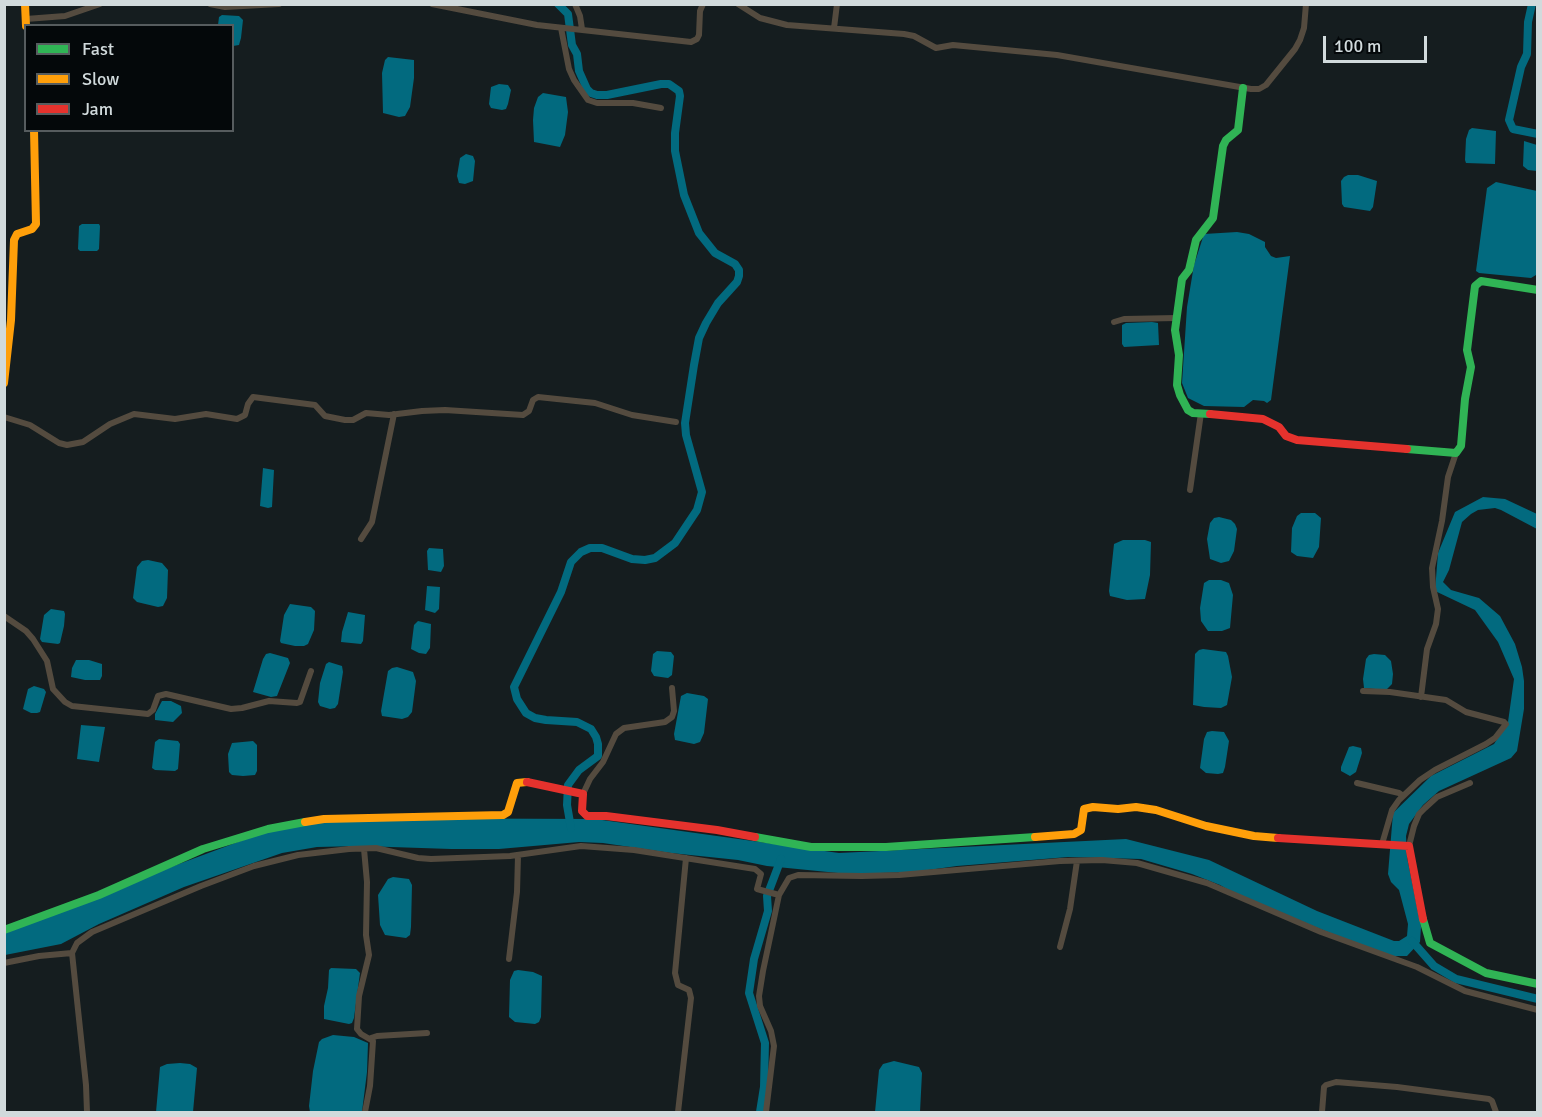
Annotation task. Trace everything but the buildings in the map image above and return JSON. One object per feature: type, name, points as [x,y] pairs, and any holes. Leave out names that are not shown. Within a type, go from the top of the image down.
[{"type":"street","points":[[25,4],[26,22],[65,16],[100,4]]},
{"type":"street","points":[[210,4],[225,7],[279,4]]},
{"type":"street","points":[[432,4],[563,28],[694,41],[699,35],[700,11],[703,4]]},
{"type":"street","points":[[575,4],[580,16],[580,29]]},
{"type":"street","points":[[834,28],[837,4]]},
{"type":"street","points":[[738,5],[760,18],[774,22],[904,34],[914,36],[936,48],[953,45],[1057,55],[1243,88],[1262,88],[1300,40],[1304,28],[1306,4]]},
{"type":"street","points":[[563,28],[569,69],[588,100],[597,103],[633,103],[662,108]]},
{"type":"street","points":[[1243,88],[1238,130],[1226,140],[1223,146],[1215,212],[1196,240],[1189,270],[1182,279],[1175,330],[1179,355],[1179,395],[1188,410],[1201,414],[1263,419],[1279,427],[1286,436],[1297,440],[1456,453]]},
{"type":"street","points":[[4,383],[11,320],[14,240],[18,234],[32,229],[36,224],[34,132]]},
{"type":"street","points":[[1421,697],[1428,650],[1438,609],[1432,568],[1448,477],[1456,453],[1461,446],[1463,434],[1465,399],[1470,373],[1467,350],[1468,333],[1475,286],[1481,281],[1538,290]]},
{"type":"street","points":[[1114,322],[1124,319],[1176,318]]},
{"type":"street","points":[[4,417],[30,425],[59,443],[67,445],[83,442],[110,424],[134,414],[175,419],[206,414],[237,419],[245,415],[253,397],[315,405],[325,416],[345,420],[353,420],[366,412],[394,414],[445,410],[523,415],[529,411],[532,400],[538,397],[595,403],[632,415],[676,422]]},
{"type":"street","points":[[361,539],[372,522],[394,414]]},
{"type":"street","points":[[1190,490],[1201,414]]},
{"type":"street","points":[[4,616],[26,631],[33,639],[47,661],[52,689],[72,706],[148,714],[153,710],[158,696],[166,694],[231,709],[269,702],[297,703],[300,702],[311,671]]},
{"type":"street","points":[[672,688],[674,711],[672,717],[665,722],[624,728],[616,734],[603,762],[580,793],[582,811],[587,816],[606,816],[820,847],[922,845],[1074,834],[1081,830],[1084,809],[1136,807],[1156,810],[1206,826],[1254,836],[1407,846]]},
{"type":"street","points":[[1363,691],[1390,692],[1446,700],[1466,712],[1506,724],[1495,738],[1434,770],[1403,796],[1392,810],[1384,844]]},
{"type":"street","points":[[4,930],[99,895],[203,849],[268,829],[324,819],[499,816],[508,812],[515,787],[520,781],[580,793]]},
{"type":"street","points":[[1357,783],[1403,796]]},
{"type":"street","points":[[1470,783],[1437,797],[1425,808],[1419,814],[1407,846],[1430,944],[1486,973],[1538,984]]},
{"type":"street","points":[[87,1113],[87,1085],[72,953],[77,943],[92,932],[226,876],[278,859],[349,849],[376,848],[431,859],[518,856],[581,846],[634,850],[755,869],[761,874],[757,889],[777,894]]},
{"type":"street","points":[[364,849],[368,882],[366,935],[369,955],[359,996],[357,1029],[361,1034],[371,1038],[427,1034]]},
{"type":"street","points":[[509,959],[517,892],[518,856]]},
{"type":"street","points":[[678,1113],[691,998],[689,990],[678,985],[675,974],[686,858]]},
{"type":"street","points":[[766,1113],[774,1046],[771,1031],[760,1006],[759,996],[777,894],[789,878],[798,875],[899,875],[1102,860],[1137,864],[1206,883],[1321,932],[1423,970],[1465,991],[1538,1010]]},
{"type":"street","points":[[1060,947],[1070,909],[1077,861]]},
{"type":"street","points":[[4,963],[39,956],[72,953]]},
{"type":"street","points":[[365,1113],[370,1086],[373,1041],[371,1038]]},
{"type":"street","points":[[1322,1113],[1324,1088],[1336,1082],[1489,1099],[1496,1113]]},
{"type":"water","points":[[222,15],[239,16],[243,20],[239,45],[234,46],[234,24],[218,24],[219,17]]},
{"type":"water","points":[[388,57],[414,60],[410,107],[405,116],[399,117],[383,113],[382,73]]},
{"type":"water","points":[[499,84],[508,85],[511,90],[506,109],[502,110],[491,108],[489,104],[491,87]]},
{"type":"water","points":[[543,93],[566,97],[568,112],[565,135],[560,147],[534,142],[534,108],[538,97]]},
{"type":"water","points":[[1472,128],[1496,131],[1495,164],[1466,163],[1466,139]]},
{"type":"water","points":[[1524,141],[1537,145],[1537,171],[1528,170],[1523,166]]},
{"type":"water","points":[[466,154],[473,156],[475,161],[473,181],[465,184],[459,183],[457,176],[460,158]]},
{"type":"water","points":[[1348,175],[1358,175],[1377,181],[1373,207],[1370,211],[1344,207],[1342,204],[1341,181]]},
{"type":"water","points":[[1496,182],[1537,191],[1537,270],[1536,275],[1531,278],[1476,271],[1487,188]]},
{"type":"water","points":[[99,224],[99,249],[97,251],[78,249],[79,226]]},
{"type":"water","points":[[1237,232],[1249,234],[1265,242],[1265,247],[1271,256],[1276,258],[1290,256],[1271,400],[1267,403],[1253,400],[1244,407],[1204,406],[1188,398],[1182,383],[1187,307],[1194,265],[1204,234]]},
{"type":"water","points":[[1158,323],[1159,345],[1124,347],[1122,325]]},
{"type":"water","points":[[263,468],[274,470],[272,507],[268,508],[260,506]]},
{"type":"water","points":[[1483,497],[1505,499],[1537,514],[1537,529],[1495,508],[1478,510],[1462,522],[1449,570],[1443,582],[1451,590],[1479,598],[1500,616],[1515,644],[1522,667],[1524,709],[1517,751],[1511,758],[1439,791],[1423,805],[1409,824],[1406,836],[1407,857],[1421,927],[1420,942],[1407,956],[1390,956],[1372,950],[1239,896],[1220,885],[1141,859],[1068,857],[957,866],[914,872],[848,874],[767,866],[738,860],[603,843],[579,842],[499,849],[317,847],[282,853],[184,887],[99,924],[61,944],[5,955],[5,929],[278,827],[348,818],[595,819],[839,853],[1126,839],[1209,860],[1317,911],[1399,941],[1407,936],[1408,924],[1399,890],[1391,882],[1388,874],[1393,813],[1431,776],[1494,744],[1508,722],[1514,679],[1498,642],[1475,610],[1435,591],[1438,553],[1455,512]]},
{"type":"water","points":[[1301,513],[1315,513],[1321,518],[1319,547],[1313,558],[1297,556],[1291,552],[1292,528],[1297,516]]},
{"type":"water","points":[[1214,518],[1231,520],[1237,529],[1234,551],[1229,561],[1221,563],[1210,559],[1207,539],[1210,523]]},
{"type":"water","points":[[1123,540],[1151,542],[1150,575],[1145,599],[1127,600],[1110,596],[1114,544]]},
{"type":"water","points":[[429,548],[443,549],[444,566],[441,572],[428,570],[427,551]]},
{"type":"water","points":[[142,561],[162,563],[168,570],[167,598],[163,606],[137,602],[133,598],[137,567]]},
{"type":"water","points":[[1209,580],[1229,583],[1233,595],[1230,628],[1222,631],[1208,631],[1201,621],[1200,608],[1204,583]]},
{"type":"water","points":[[427,586],[440,587],[439,609],[435,613],[425,610]]},
{"type":"water","points":[[290,604],[311,607],[315,611],[314,630],[308,644],[304,646],[295,646],[280,641],[284,615]]},
{"type":"water","points":[[51,609],[64,611],[65,614],[58,644],[42,642],[40,639],[44,615]]},
{"type":"water","points":[[348,612],[365,615],[361,644],[341,642]]},
{"type":"water","points":[[418,621],[431,624],[430,648],[426,654],[411,649],[414,625]]},
{"type":"water","points":[[1203,649],[1226,652],[1228,656],[1232,677],[1227,705],[1221,708],[1193,705],[1195,654]]},
{"type":"water","points":[[657,651],[671,652],[674,656],[672,675],[668,678],[654,676],[651,671],[653,654]]},
{"type":"water","points":[[266,654],[288,658],[290,663],[277,696],[271,697],[253,692],[263,659]]},
{"type":"water","points":[[1369,655],[1385,655],[1391,661],[1392,684],[1386,690],[1364,688],[1366,659]]},
{"type":"water","points":[[76,660],[89,660],[102,664],[100,680],[71,677]]},
{"type":"water","points":[[329,662],[342,666],[343,672],[338,704],[335,708],[330,709],[320,706],[318,702],[320,683],[326,664]]},
{"type":"water","points":[[397,667],[413,672],[416,681],[412,712],[408,717],[402,719],[382,716],[381,711],[388,671]]},
{"type":"water","points":[[34,686],[46,692],[40,712],[31,713],[23,709],[28,689]]},
{"type":"water","points":[[687,693],[708,699],[704,733],[700,742],[694,744],[675,740],[674,734],[681,696]]},
{"type":"water","points":[[162,701],[171,701],[181,706],[182,713],[173,722],[155,720],[155,714]]},
{"type":"water","points":[[81,725],[105,727],[99,762],[77,759]]},
{"type":"water","points":[[1207,732],[1224,732],[1229,741],[1223,773],[1218,774],[1206,773],[1200,768],[1204,739]]},
{"type":"water","points":[[159,739],[178,741],[180,744],[178,769],[175,771],[152,768],[155,742]]},
{"type":"water","points":[[253,741],[257,745],[255,775],[232,775],[229,772],[228,754],[232,743]]},
{"type":"water","points":[[1349,747],[1361,748],[1362,753],[1356,772],[1350,776],[1341,771],[1341,767]]},
{"type":"water","points":[[393,877],[409,879],[412,885],[411,927],[410,935],[406,938],[385,935],[380,925],[378,895],[388,879]]},
{"type":"water","points":[[331,968],[356,969],[360,973],[352,1023],[324,1019]]},
{"type":"water","points":[[514,971],[542,976],[541,1017],[535,1024],[515,1022],[509,1017],[510,980]]},
{"type":"water","points":[[333,1035],[354,1037],[368,1043],[362,1112],[310,1112],[313,1071],[319,1042]]},
{"type":"water","points":[[894,1061],[919,1067],[922,1073],[920,1112],[875,1112],[879,1070],[883,1064]]},
{"type":"water","points":[[180,1063],[190,1064],[197,1068],[193,1112],[156,1112],[160,1067]]},
{"type":"waterway","points":[[558,4],[568,14],[572,45],[577,54],[579,71],[591,93],[607,95],[661,84],[669,84],[679,91],[675,151],[684,195],[699,233],[715,253],[735,264],[739,270],[737,282],[718,303],[706,323],[699,338],[694,365],[685,423],[686,435],[702,492],[697,510],[675,543],[655,558],[632,559],[602,548],[590,548],[581,552],[571,562],[561,592],[514,687],[517,699],[526,713],[546,720],[577,722],[591,729],[596,737],[598,756],[579,770],[568,785],[567,805],[571,828]]},
{"type":"waterway","points":[[1532,4],[1528,22],[1527,54],[1521,67],[1509,120],[1513,129],[1538,134]]},
{"type":"waterway","points":[[760,1112],[764,1087],[765,1043],[749,993],[754,959],[768,911],[767,896],[781,859]]},
{"type":"waterway","points":[[1412,941],[1434,966],[1456,979],[1538,999]]},
{"type":"traffic: fast","points":[[1210,414],[1193,413],[1188,410],[1180,395],[1177,385],[1179,355],[1175,330],[1182,279],[1189,270],[1196,240],[1213,218],[1223,146],[1226,140],[1238,130],[1243,88]]},
{"type":"traffic: fast","points":[[1407,449],[1456,453],[1461,446],[1465,399],[1471,367],[1467,350],[1475,286],[1481,281],[1538,290]]},
{"type":"traffic: fast","points":[[4,930],[99,895],[203,849],[268,829],[305,822]]},
{"type":"traffic: fast","points":[[755,837],[811,847],[886,847],[1035,837]]},
{"type":"traffic: fast","points":[[1423,919],[1430,943],[1486,973],[1538,984]]},
{"type":"traffic: slow","points":[[25,4],[26,24]]},
{"type":"traffic: slow","points":[[4,383],[11,320],[14,240],[17,234],[32,229],[36,224],[34,132]]},
{"type":"traffic: slow","points":[[305,822],[324,819],[503,815],[508,812],[517,783],[527,782]]},
{"type":"traffic: slow","points":[[1035,837],[1074,834],[1081,830],[1084,809],[1136,807],[1156,810],[1206,826],[1254,836],[1278,838]]},
{"type":"traffic: jam","points":[[1210,414],[1263,419],[1279,427],[1286,436],[1297,440],[1407,449]]},
{"type":"traffic: jam","points":[[527,782],[583,794],[582,811],[587,816],[606,816],[755,837]]},
{"type":"traffic: jam","points":[[1278,838],[1409,846],[1423,919]]}]
